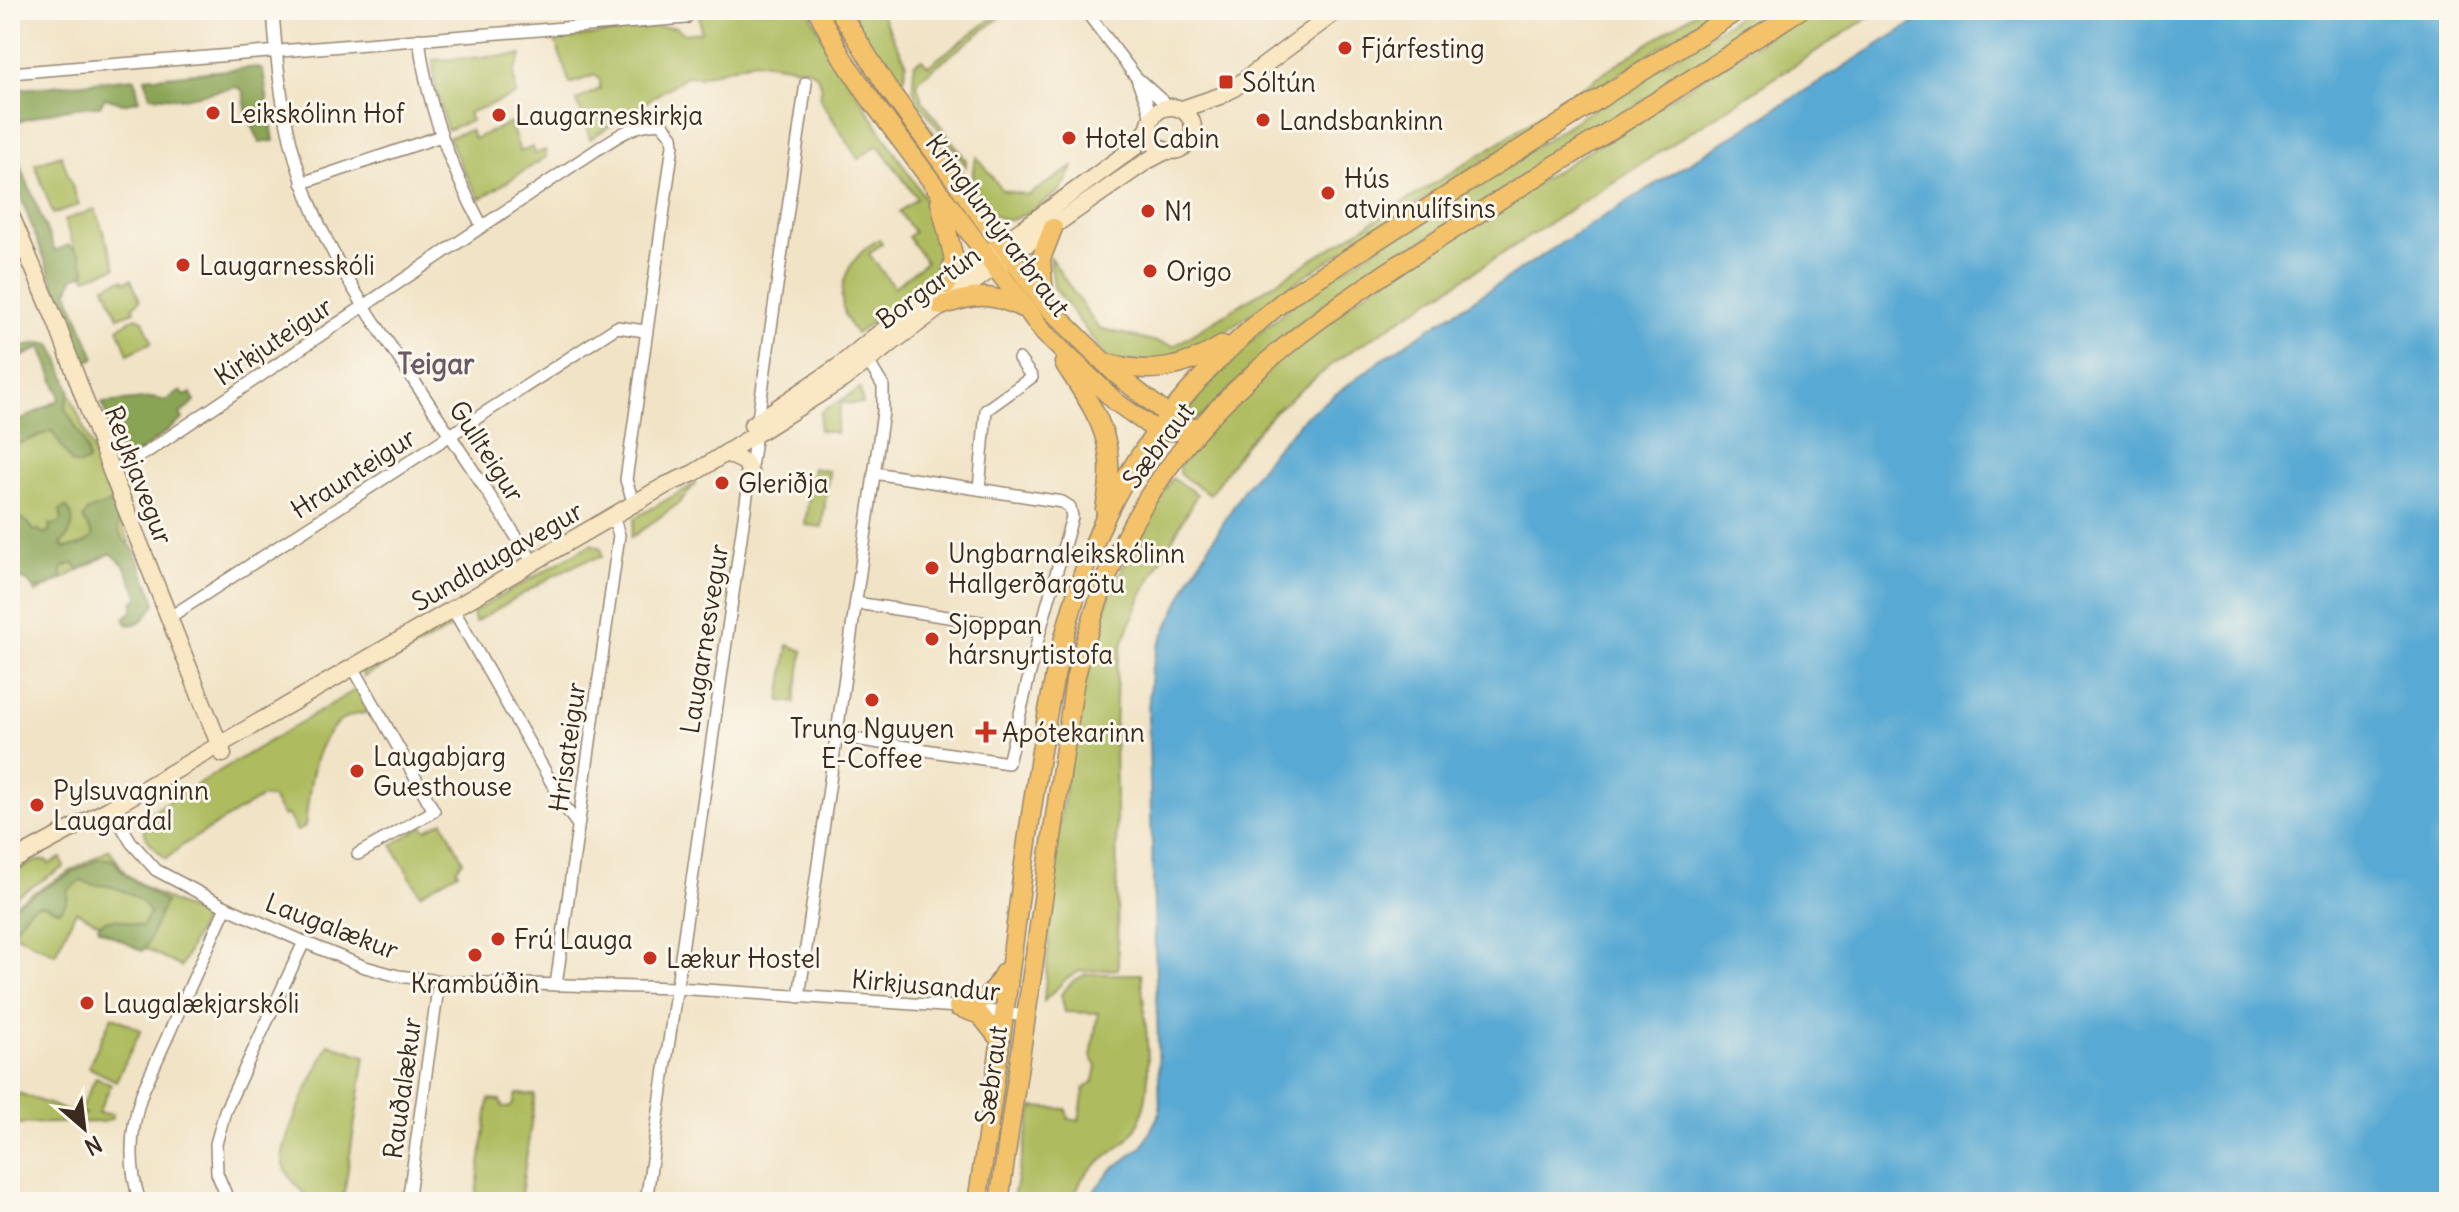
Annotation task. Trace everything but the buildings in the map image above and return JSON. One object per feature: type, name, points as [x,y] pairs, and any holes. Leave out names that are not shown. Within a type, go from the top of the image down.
[{"type":"main road","name":"Kringlumýrarbraut","points":[[817,10],[842,57],[871,100],[934,184],[998,254]]},
{"type":"main road","name":"Kringlumýrarbraut","points":[[839,10],[887,87],[1036,307],[1103,363],[1166,426]]},
{"type":"main road","name":"Sæbraut","points":[[977,1202],[1036,783],[1063,632],[1102,525],[1166,426],[1208,369],[1291,295],[1739,10]]},
{"type":"main road","name":"Sæbraut","points":[[999,1202],[1075,679],[1087,632],[1107,580],[1133,522],[1169,466],[1203,424],[1274,353],[1352,295],[1800,10]]},
{"type":"main road","points":[[871,100],[901,122],[998,254]]},
{"type":"main road","points":[[934,184],[953,251],[947,285]]},
{"type":"main road","points":[[941,306],[982,296],[1036,307],[1041,259],[1053,228]]},
{"type":"main road","name":"Kringlumýrarbraut","points":[[1036,307],[1045,334],[1116,402],[1166,426]]},
{"type":"main road","points":[[1103,363],[1125,368],[1170,369],[1212,352],[1246,332]]},
{"type":"main road","points":[[1045,334],[1093,408],[1106,436],[1110,467],[1102,525]]},
{"type":"main road","points":[[1169,466],[1174,449],[1166,426],[1194,429],[1203,424]]},
{"type":"main road","points":[[958,1007],[991,994],[1012,955]]},
{"type":"main road","points":[[958,1007],[980,1015],[1000,1040]]},
{"type":"street","name":"Gullteigur","points":[[273,10],[282,102],[302,183],[330,250],[533,562]]},
{"type":"street","points":[[1085,10],[1136,77],[1147,103],[1153,143],[1166,151]]},
{"type":"street","name":"Borgartún","points":[[758,426],[790,415],[947,285],[998,254],[1053,228],[1147,161],[1166,151],[1184,148],[1192,138],[1194,128],[1220,96],[1338,10]]},
{"type":"street","points":[[10,73],[686,18]]},
{"type":"street","points":[[419,39],[423,72],[441,136],[451,164],[482,226]]},
{"type":"street","points":[[1136,77],[1190,117],[1194,128]]},
{"type":"street","name":"Laugarnesvegur","points":[[646,1202],[806,83]]},
{"type":"street","name":"Borgartún","points":[[864,355],[941,306],[998,254],[1135,147],[1158,111],[1220,96]]},
{"type":"street","name":"Kirkjuteigur","points":[[111,471],[147,452],[482,226],[634,128],[650,122],[662,124],[672,136],[673,145],[645,331]]},
{"type":"street","points":[[302,183],[441,136]]},
{"type":"street","name":"Reykjavegur","points":[[10,213],[57,324],[111,471],[221,750]]},
{"type":"street","name":"Hraunteigur","points":[[170,617],[617,327],[645,331]]},
{"type":"street","points":[[634,504],[626,480],[645,331]]},
{"type":"street","points":[[799,997],[884,393],[881,380],[864,355]]},
{"type":"street","points":[[979,489],[986,410],[1032,377],[1019,359]]},
{"type":"street","name":"Sundlaugavegur","points":[[666,485],[681,480],[726,453],[758,426]]},
{"type":"street","name":"Sundlaugavegur","points":[[10,869],[221,750],[300,696],[318,689],[634,504],[758,426]]},
{"type":"street","points":[[726,453],[745,462],[751,475]]},
{"type":"street","points":[[836,736],[1008,763],[1072,517],[1072,510],[1062,502],[874,473]]},
{"type":"street","name":"Hrísateigur","points":[[556,985],[619,535],[613,516]]},
{"type":"street","points":[[856,603],[1040,631]]},
{"type":"street","points":[[453,609],[578,825]]},
{"type":"street","points":[[353,667],[434,811],[358,854]]},
{"type":"street","name":"Sundlaugavegur","points":[[10,862],[114,812]]},
{"type":"street","name":"Laugalækur","points":[[114,812],[131,842],[156,870],[226,907],[365,967],[398,976],[439,981],[676,988]]},
{"type":"street","points":[[140,1202],[131,1154],[134,1116],[226,907]]},
{"type":"street","points":[[229,1202],[217,1173],[216,1144],[222,1122],[304,942]]},
{"type":"street","name":"Rauðalækur","points":[[408,1202],[439,981]]},
{"type":"street","name":"Kirkjusandur","points":[[676,988],[958,1007],[1018,1015],[1025,1021]]},
{"type":"green space","points":[[699,10],[809,10],[828,49],[940,222],[940,264],[930,278],[856,334],[843,307],[842,294],[849,269],[856,258],[879,239],[882,243],[869,254],[894,287],[926,262],[908,237],[914,232],[899,212],[917,198],[878,145],[858,159],[819,97],[822,87],[816,74],[808,69],[754,61],[699,77],[686,76],[590,139],[577,100],[600,89],[600,80],[595,75],[570,84],[555,40],[653,27],[676,27],[685,34],[701,32]]},
{"type":"green space","points":[[850,10],[879,10],[906,62],[903,89],[963,173],[960,177],[881,66]]},
{"type":"green space","points":[[1003,10],[1010,10],[919,79],[917,85],[922,100],[966,160],[966,166],[915,97],[914,64],[922,59],[928,66]]},
{"type":"green space","points":[[1699,10],[1718,10],[1297,281],[1196,352],[1164,363],[1109,361],[1054,287],[1049,256],[1098,328],[1174,346],[1489,149]]},
{"type":"green space","points":[[1748,10],[1786,10],[1334,297],[1279,340],[1204,415],[1191,422],[1181,413],[1240,351],[1305,294]]},
{"type":"green space","points":[[1810,10],[1880,10],[1339,359],[1275,411],[1246,443],[1210,494],[1179,474],[1179,467],[1230,405],[1274,361],[1368,290]]},
{"type":"green space","points":[[522,55],[514,72],[516,95],[468,113],[471,121],[447,130],[434,80],[433,60]]},
{"type":"green space","points":[[258,67],[263,71],[274,141],[260,143],[247,114],[243,91],[237,87],[183,98],[150,96],[145,78]]},
{"type":"green space","points":[[135,78],[139,100],[124,104],[105,98],[100,106],[54,112],[10,125],[10,90]]},
{"type":"green space","points":[[510,123],[520,152],[533,147],[535,154],[545,150],[546,157],[480,199],[449,137],[470,130],[474,139]]},
{"type":"green space","points":[[10,139],[55,251],[69,245],[80,254],[86,273],[73,278],[67,290],[95,358],[84,363],[10,169]]},
{"type":"green space","points":[[61,155],[79,205],[53,214],[35,164]]},
{"type":"green space","points":[[977,157],[1002,190],[1028,195],[1073,167],[1065,184],[1057,192],[1028,212],[1008,220],[990,212],[978,195],[973,175]]},
{"type":"green space","points":[[95,209],[116,267],[86,278],[64,220]]},
{"type":"green space","points":[[123,279],[125,282],[131,279],[140,300],[133,307],[135,311],[118,317],[105,286]]},
{"type":"green space","points":[[136,317],[143,320],[152,342],[128,354],[118,328]]},
{"type":"green space","points":[[51,345],[70,390],[65,408],[87,453],[88,461],[80,465],[72,463],[52,431],[10,447],[10,426],[59,400],[41,347],[10,363],[10,353],[22,346]]},
{"type":"green space","points":[[860,389],[863,404],[841,403],[836,433],[819,430],[821,412]]},
{"type":"green space","points":[[181,391],[185,396],[191,393],[195,402],[180,414],[183,419],[128,461],[120,451],[102,403],[154,398],[165,401]]},
{"type":"green space","points":[[70,394],[130,543],[36,593],[10,556],[10,426]]},
{"type":"green space","points":[[813,468],[829,471],[822,527],[805,525]]},
{"type":"green space","points":[[1172,478],[1197,494],[1142,595],[1117,665],[1118,969],[1080,971],[1067,978],[1044,1001],[1048,905],[1068,762],[1090,655],[1115,584]]},
{"type":"green space","points":[[696,483],[679,503],[631,538],[635,518]]},
{"type":"green space","points":[[109,503],[115,505],[119,515],[118,530],[133,548],[154,597],[155,604],[136,624],[127,624],[124,618],[133,610],[133,602],[139,597],[124,565],[111,553],[79,570],[73,563],[62,568],[62,578],[42,589],[33,588],[28,581],[10,572],[10,516],[27,522],[34,531],[44,534],[50,531],[49,525],[62,520],[60,510],[66,507],[73,521],[68,536],[61,544],[68,548],[93,536],[83,518],[88,511]]},
{"type":"green space","points":[[591,544],[601,548],[602,557],[584,561],[553,576],[475,622],[473,612]]},
{"type":"green space","points":[[453,619],[458,624],[364,677],[360,670]]},
{"type":"green space","points":[[788,645],[803,651],[795,703],[780,701]]},
{"type":"green space","points":[[360,687],[371,702],[366,713],[348,717],[334,726],[324,740],[312,774],[305,827],[297,831],[272,798],[262,797],[183,845],[166,859],[151,844],[144,832],[149,813]]},
{"type":"green space","points":[[443,821],[463,861],[456,869],[458,872],[420,894],[392,845],[423,826],[426,830]]},
{"type":"green space","points":[[109,849],[126,874],[203,919],[181,967],[76,911],[55,954],[10,932],[10,906]]},
{"type":"green space","points":[[61,858],[64,867],[10,900],[10,873],[36,861],[46,860],[49,864]]},
{"type":"green space","points":[[99,858],[113,860],[127,876],[165,902],[142,951],[98,926],[114,919],[142,927],[150,913],[147,908],[126,892],[82,880],[68,890],[67,901],[61,910],[35,906],[10,932],[10,907]]},
{"type":"green space","points":[[1086,974],[1141,974],[1148,1078],[1141,1117],[1127,1140],[1082,1179],[1072,1202],[1012,1202],[1033,1107],[1066,1109],[1068,1119],[1079,1121],[1084,1089],[1094,1081],[1097,1066],[1091,1057],[1098,1013],[1065,1012],[1061,994],[1073,981]]},
{"type":"green space","points":[[112,1016],[141,1030],[116,1081],[88,1067]]},
{"type":"green space","points":[[329,1044],[365,1056],[341,1202],[312,1202],[287,1172],[283,1151],[293,1121]]},
{"type":"green space","points":[[96,1077],[111,1085],[98,1113],[113,1114],[113,1118],[103,1122],[10,1124],[10,1090],[76,1114],[85,1114],[80,1110]]},
{"type":"green space","points":[[516,1094],[535,1095],[520,1202],[475,1202],[489,1099],[500,1100],[503,1107],[509,1108]]},
{"type":"water","points":[[1934,10],[2449,10],[2449,1202],[1085,1202],[1110,1171],[1143,1146],[1160,1112],[1148,713],[1151,671],[1158,646],[1192,575],[1242,492],[1305,417],[1387,356]]},
{"type":"place","name":"Fjárfesting","points":[[1345,48]]},
{"type":"place","name":"Sóltún","points":[[1226,82]]},
{"type":"place","name":"Leikskólinn Hof","points":[[213,113]]},
{"type":"place","name":"Laugarneskirkja","points":[[499,115]]},
{"type":"place","name":"Landsbankinn","points":[[1263,120]]},
{"type":"place","name":"Hotel Cabin","points":[[1069,138]]},
{"type":"place","name":"Hús atvinnulífsins","points":[[1328,193]]},
{"type":"place","name":"N1","points":[[1148,211]]},
{"type":"place","name":"Laugarnesskóli","points":[[183,265]]},
{"type":"place","name":"Origo","points":[[1150,271]]},
{"type":"place","name":"Gleriðja","points":[[722,483]]},
{"type":"place","name":"Ungbarnaleikskólinn Hallgerðargötu","points":[[932,568]]},
{"type":"place","name":"Sjoppan hársnyrtistofa","points":[[932,639]]},
{"type":"place","name":"Trung Nguyen E-Coffee","points":[[872,700]]},
{"type":"place","name":"Apótekarinn","points":[[986,732]]},
{"type":"place","name":"Laugabjarg Guesthouse","points":[[357,771]]},
{"type":"place","name":"Pylsuvagninn Laugardal","points":[[37,805]]},
{"type":"place","name":"Frú Lauga","points":[[498,939]]},
{"type":"place","name":"Krambúðin","points":[[475,955]]},
{"type":"place","name":"Lækur Hostel","points":[[650,958]]},
{"type":"place","name":"Laugalækjarskóli","points":[[87,1003]]},
{"type":"district","name":"Teigar","points":[[436,364]]}]
